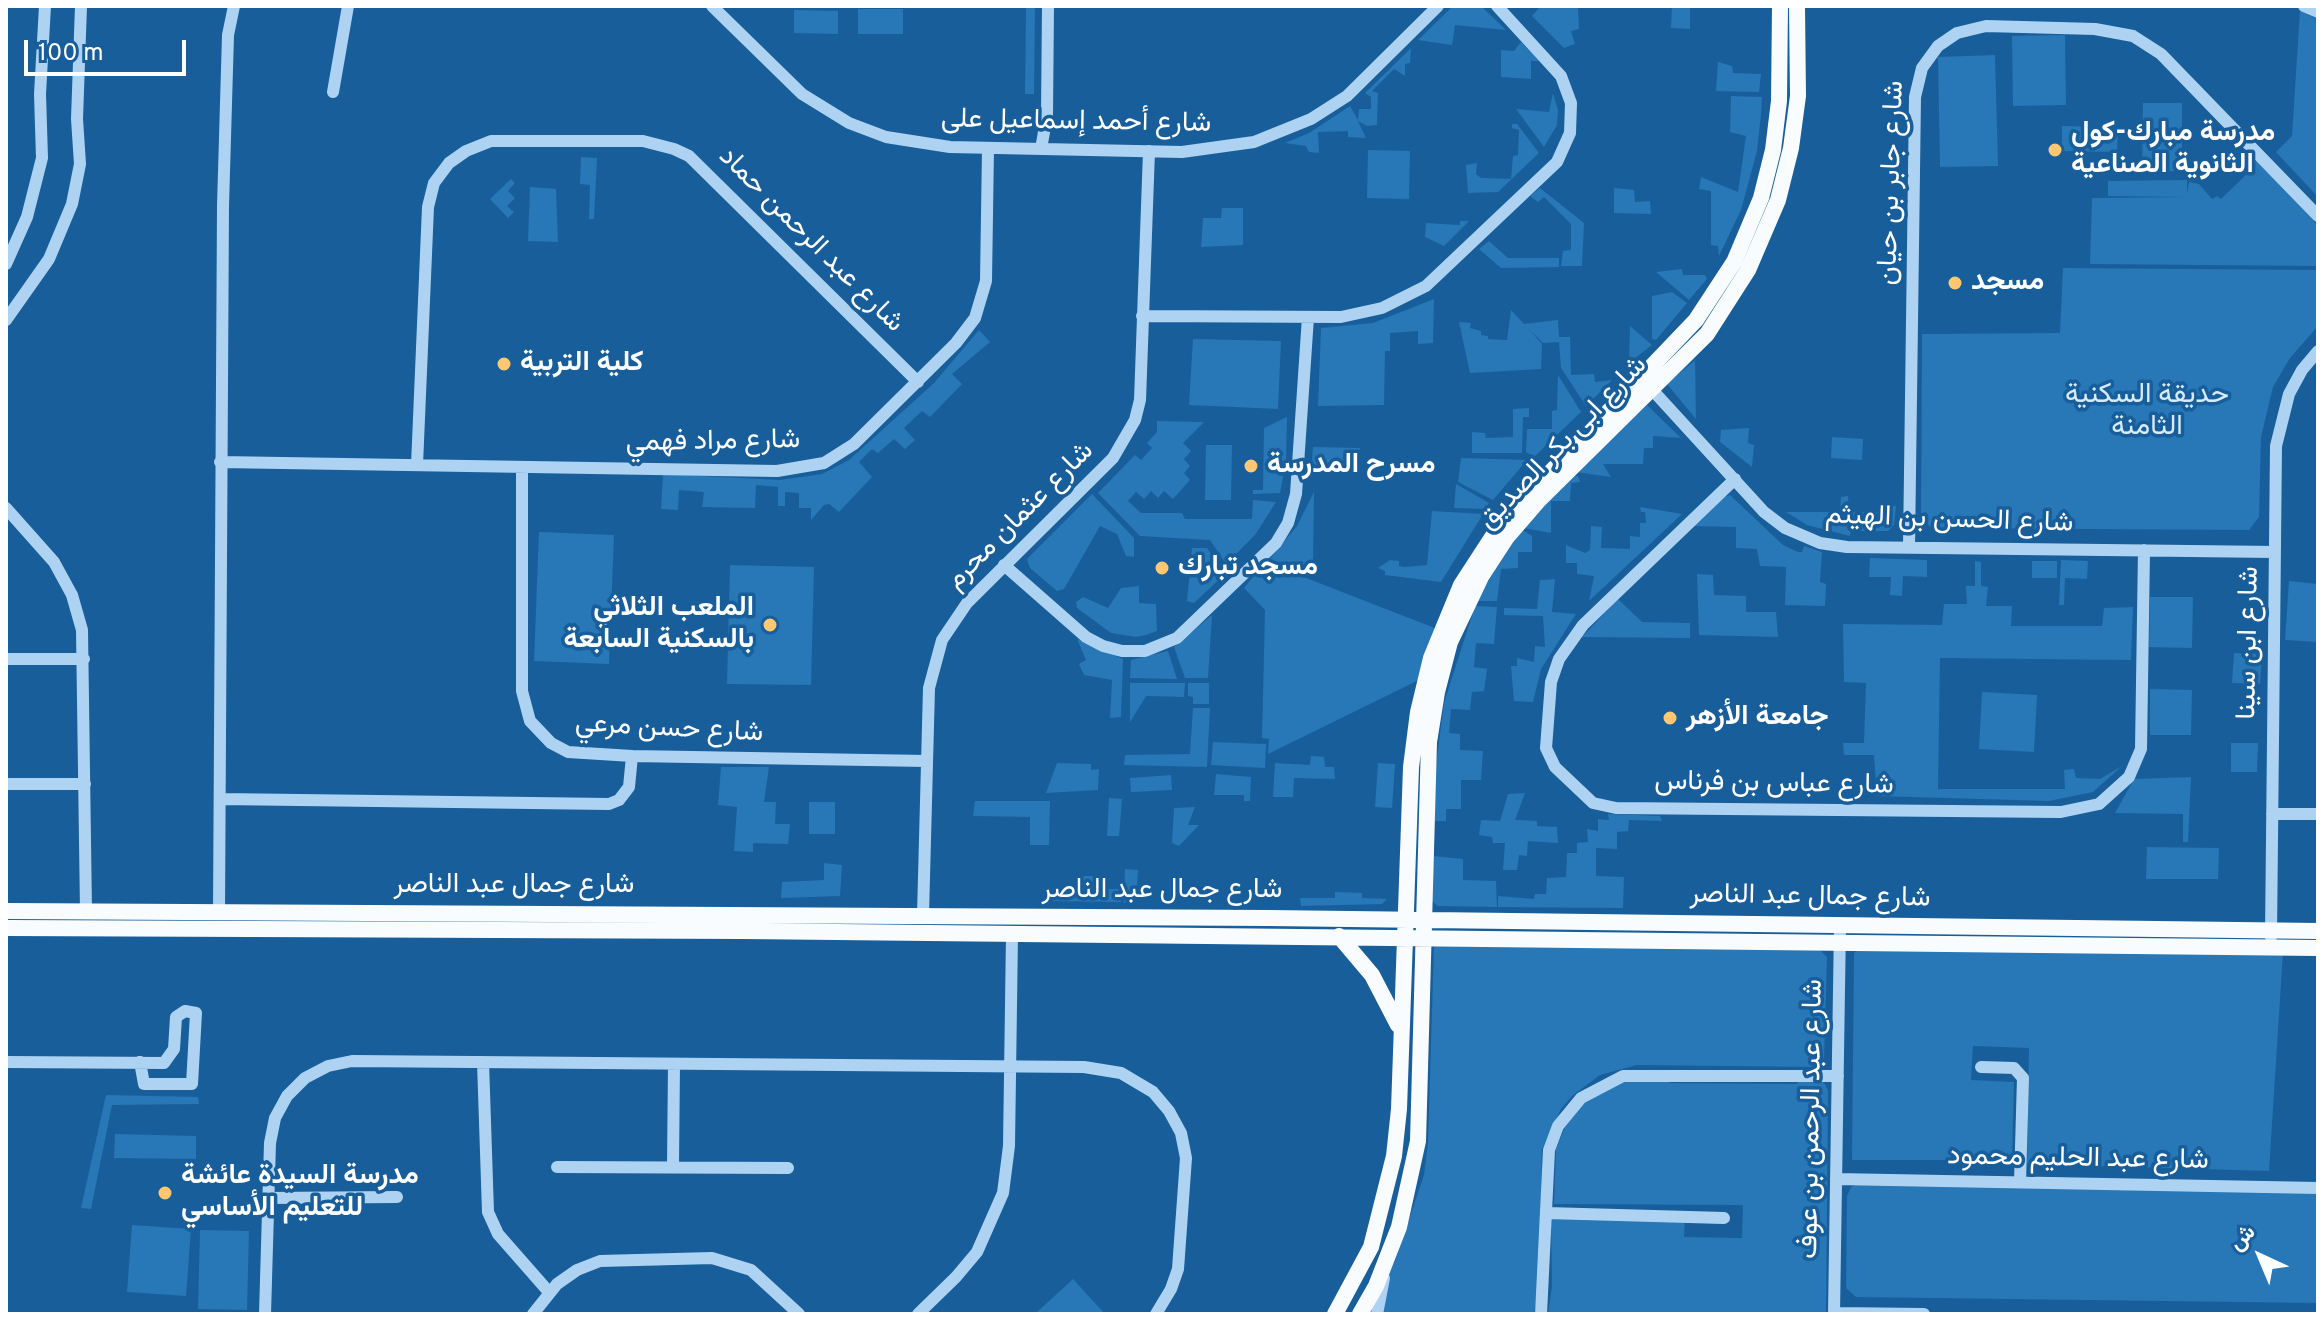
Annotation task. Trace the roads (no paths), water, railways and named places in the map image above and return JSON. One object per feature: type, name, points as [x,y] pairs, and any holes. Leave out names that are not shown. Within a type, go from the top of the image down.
[{"type":"main road","name":"شارع ابى بكر الصديق","points":[[1360,1314],[1388,1256],[1405,1206],[1418,1141],[1432,717],[1447,654],[1469,598],[1493,556],[1522,518],[1646,384],[1709,301],[1753,220],[1777,126],[1780,6]]},
{"type":"main road","name":"شارع ابى بكر الصديق","points":[[1335,1314],[1364,1262],[1385,1200],[1398,1132],[1411,767],[1418,712],[1431,658],[1451,607],[1474,562],[1515,506],[1646,384],[1707,334],[1748,270],[1769,225],[1785,174],[1795,122],[1797,6]]},
{"type":"main road","points":[[1780,27],[1798,27]]},
{"type":"main road","points":[[1407,869],[1426,868]]},
{"type":"main road","name":"شارع جمال عبد الناصر","points":[[6,911],[744,913],[1840,925],[2270,939],[2318,948]]},
{"type":"main road","points":[[743,931],[744,913]]},
{"type":"main road","points":[[1340,918],[1339,938],[1381,989],[1401,1033]]},
{"type":"main road","name":"شارع جمال عبد الناصر","points":[[6,928],[743,931],[1840,943],[2270,939],[2318,931]]},
{"type":"street","points":[[6,264],[24,226],[38,179],[45,6]]},
{"type":"street","points":[[6,320],[49,259],[72,204],[80,164],[77,119],[81,6]]},
{"type":"street","points":[[219,911],[220,462],[226,82],[228,35],[234,6]]},
{"type":"street","points":[[333,92],[348,6]]},
{"type":"street","name":"شارع أحمد إسماعيل على","points":[[712,6],[787,82],[833,114],[866,130],[907,142],[988,148],[1149,151],[1201,151],[1237,146],[1272,136],[1311,119],[1347,96],[1438,6]]},
{"type":"street","points":[[1041,149],[1047,115],[1048,6]]},
{"type":"street","points":[[1142,316],[1308,317],[1369,312],[1426,286],[1557,162],[1571,123],[1565,85],[1556,68],[1497,6]]},
{"type":"street","points":[[2304,6],[2318,12]]},
{"type":"street","name":"شارع جابر بن حيان","points":[[1909,547],[1915,97],[1922,68],[1938,46],[1957,33],[1986,26],[2095,29],[2133,36],[2161,54],[2318,216]]},
{"type":"street","name":"شارع عبد الرحمن حماد","points":[[417,465],[428,207],[434,183],[449,163],[466,151],[491,141],[643,141],[689,156],[918,382]]},
{"type":"street","name":"شارع مراد فهمي","points":[[220,462],[801,469],[845,451],[963,335],[983,299],[986,281],[988,148]]},
{"type":"street","name":"شارع عثمان محرم","points":[[923,915],[929,688],[937,652],[957,615],[1113,458],[1127,439],[1140,400],[1149,151]]},
{"type":"street","points":[[1004,565],[1086,637],[1103,646],[1122,651],[1145,651],[1177,638],[1276,543],[1288,523],[1296,494],[1308,317]]},
{"type":"street","name":"شارع ابن سينا","points":[[2270,939],[2276,446],[2280,419],[2295,382],[2318,351]]},
{"type":"street","name":"شارع الحسن بن الهيثم","points":[[1646,384],[1774,520],[1808,539],[1847,547],[2275,552]]},
{"type":"street","name":"شارع حسن مرعي","points":[[522,468],[522,691],[526,711],[536,730],[559,748],[632,756],[927,761]]},
{"type":"street","name":"شارع عباس بن فرناس","points":[[1735,479],[1583,625],[1559,659],[1551,682],[1546,748],[1555,767],[1593,803],[1616,808],[2061,812],[2099,804],[2129,777],[2141,749],[2144,550]]},
{"type":"street","points":[[6,508],[43,547],[64,578],[78,612],[84,659],[86,911]]},
{"type":"street","points":[[6,659],[84,659]]},
{"type":"street","points":[[221,799],[609,804],[619,800],[629,787],[632,756]]},
{"type":"street","points":[[6,784],[85,784]]},
{"type":"street","points":[[2272,814],[2318,814]]},
{"type":"street","name":"شارع عبد الرحمن بن عوف","points":[[1834,1313],[1840,925]]},
{"type":"street","points":[[918,1314],[967,1265],[998,1208],[1008,1162],[1012,934]]},
{"type":"street","points":[[6,1062],[167,1060],[174,1049],[176,1017],[185,1011],[196,1013],[192,1084],[144,1084],[140,1080],[140,1062]]},
{"type":"street","points":[[265,1314],[270,1143],[275,1118],[287,1096],[305,1078],[328,1066],[352,1061],[1097,1068],[1121,1073],[1153,1092],[1176,1121],[1186,1158],[1180,1259],[1171,1289],[1156,1314]]},
{"type":"street","points":[[483,1062],[488,1212],[498,1234],[548,1291]]},
{"type":"street","points":[[673,1166],[674,1064]]},
{"type":"street","points":[[1981,1067],[2010,1067],[2023,1078],[2020,1182]]},
{"type":"street","points":[[1541,1314],[1552,1137],[1572,1107],[1601,1085],[1623,1076],[1838,1076]]},
{"type":"street","points":[[557,1167],[788,1168]]},
{"type":"street","name":"شارع عبد الحليم محمود","points":[[1836,1179],[2318,1188]]},
{"type":"street","points":[[268,1198],[397,1197]]},
{"type":"street","points":[[1547,1213],[1724,1218]]},
{"type":"street","points":[[1377,1314],[1388,1256]]},
{"type":"street","points":[[533,1314],[548,1291],[577,1270],[600,1261],[712,1258],[751,1270],[799,1314]]},
{"type":"street","points":[[1834,1313],[1924,1314]]},
{"type":"place","name":"مدرسة مبارك-كول الثانوية الصناعية","points":[[2055,150]]},
{"type":"place","name":"مسجد","points":[[1955,283]]},
{"type":"place","name":"كلية التربية","points":[[504,364]]},
{"type":"place","name":"مسرح المدرسة","points":[[1251,466]]},
{"type":"place","name":"مسجد تبارك","points":[[1162,568]]},
{"type":"place","name":"الملعب الثلاثي بالسكنية السابعة","points":[[770,625]]},
{"type":"place","name":"جامعة الأزهر","points":[[1670,718]]},
{"type":"place","name":"مدرسة السيدة عائشة للتعليم الأساسي","points":[[165,1193]]},
{"type":"park label","name":"حديقة السكنية الثامنة","points":[[2147,412]]}]
